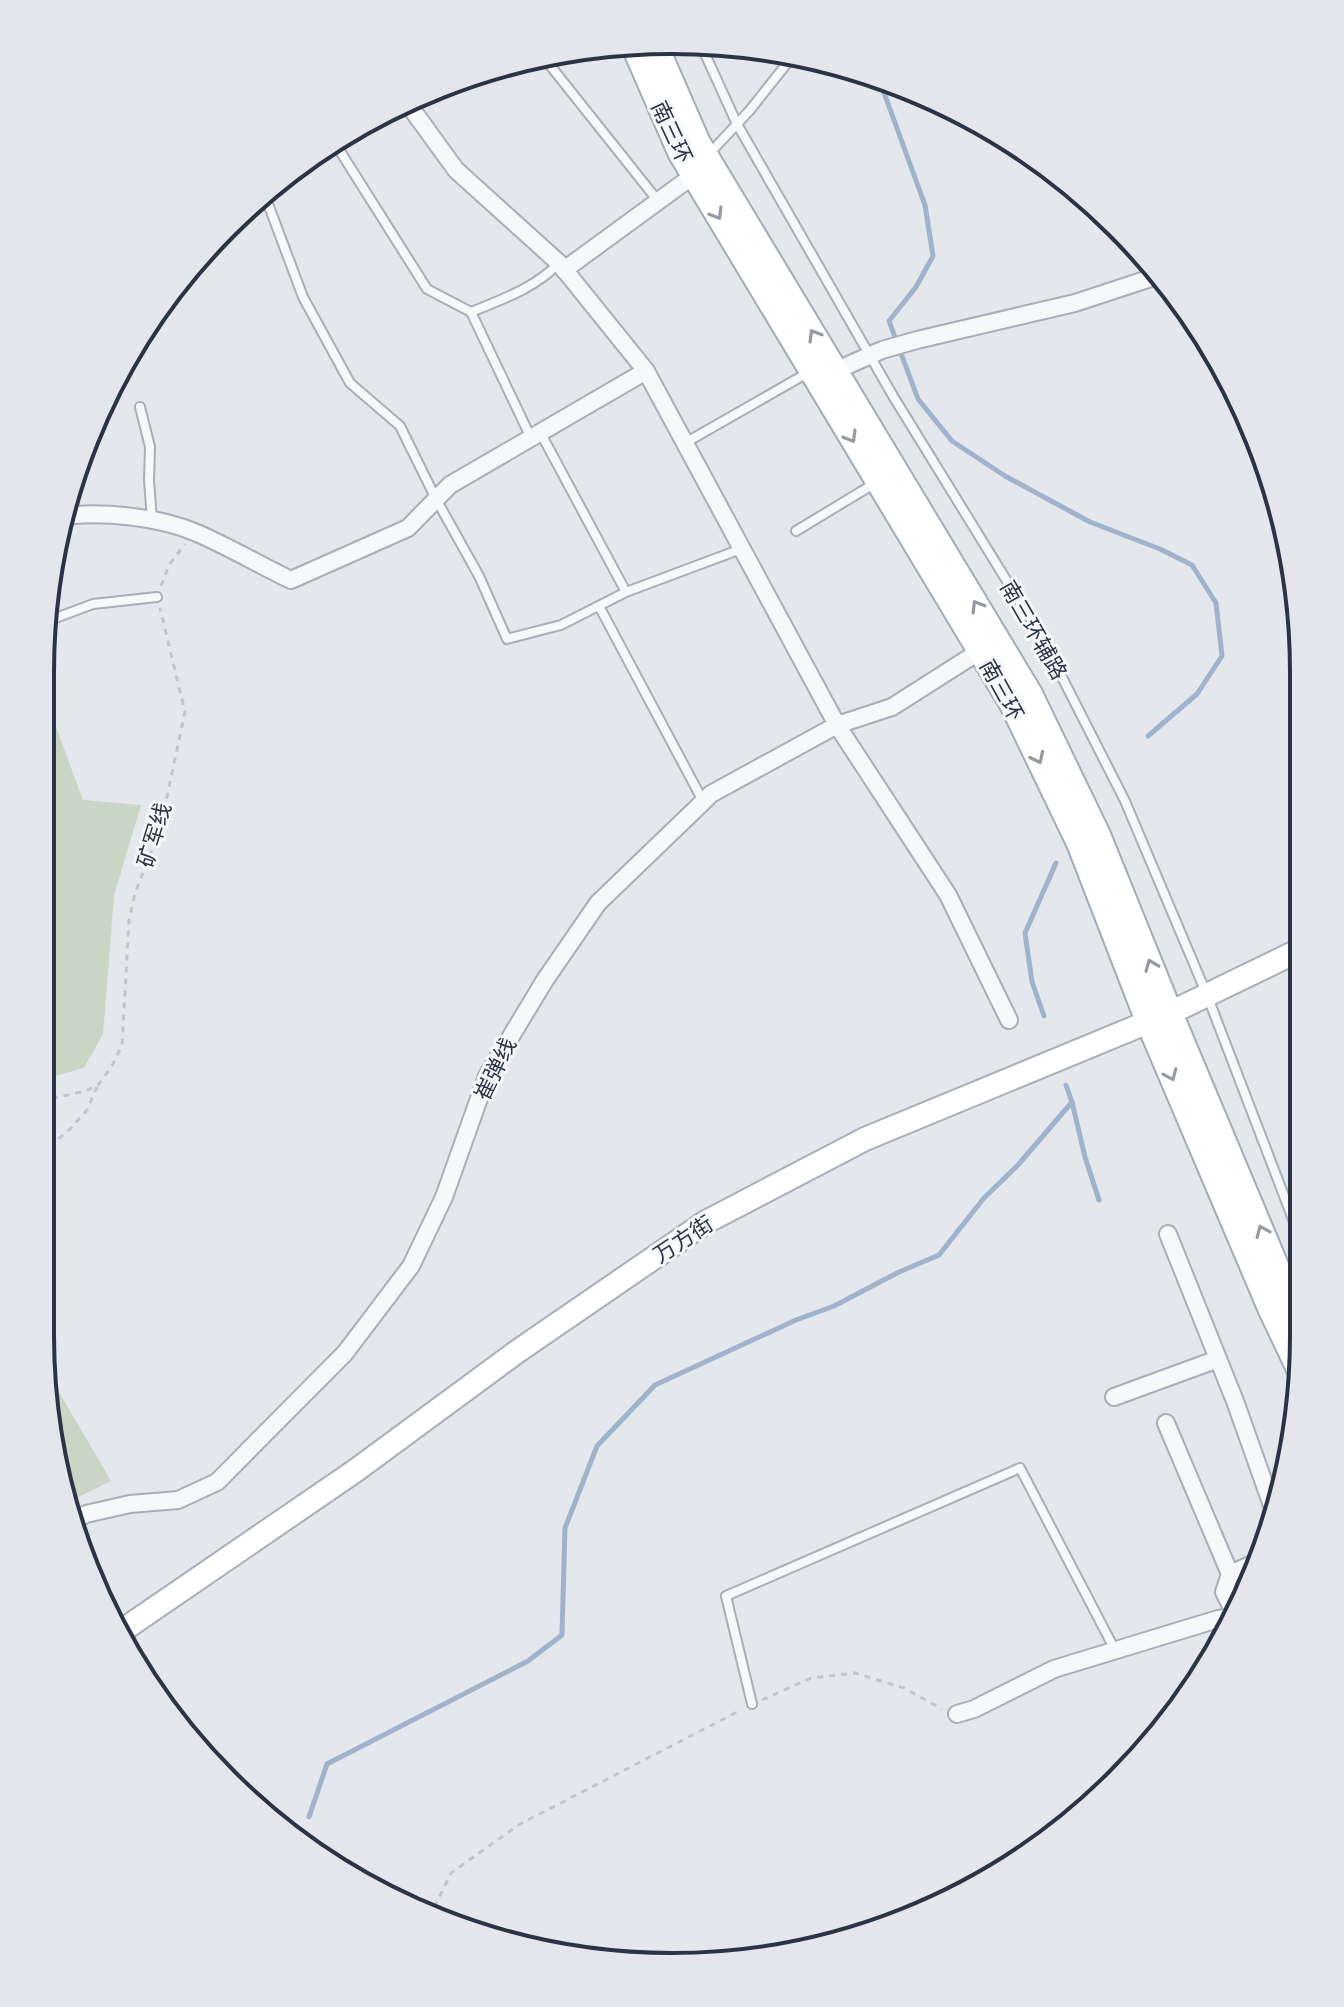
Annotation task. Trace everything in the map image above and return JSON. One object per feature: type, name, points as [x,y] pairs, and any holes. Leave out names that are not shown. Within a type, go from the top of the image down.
[{"type":"main road","name":"南三环","points":[[659,54],[698,143],[700,166]]},
{"type":"main road","name":"南三环","points":[[638,55],[680,152],[700,166],[823,371],[1030,694],[1098,835],[1159,1017],[1271,1310],[1290,1349]]},
{"type":"main road","name":"南三环","points":[[823,371],[878,482],[1012,704],[1290,1300]]},
{"type":"street","points":[[413,111],[456,170],[562,266],[646,371],[837,725],[948,895],[1009,1020]]},
{"type":"street","points":[[562,266],[658,201],[700,166]]},
{"type":"street","points":[[823,371],[917,340],[1075,303],[1148,279]]},
{"type":"street","points":[[74,515],[136,517],[195,532],[291,580],[408,528],[450,485],[646,371]]},
{"type":"street","name":"崔弹线","points":[[82,1516],[116,1507],[178,1500],[217,1482],[345,1353],[411,1266],[444,1197],[487,1076],[545,980],[598,903],[711,794],[837,725],[892,707],[980,651]]},
{"type":"street","name":"万方街","points":[[128,1627],[355,1471],[518,1351],[706,1222],[865,1139],[1159,1017],[1290,955]]},
{"type":"street","points":[[1168,1234],[1269,1496]]},
{"type":"street","points":[[1114,1397],[1218,1359]]},
{"type":"street","points":[[1166,1423],[1230,1574],[1224,1592],[1229,1601]]},
{"type":"street","points":[[1230,1574],[1244,1568]]},
{"type":"street","points":[[957,1714],[974,1709],[1054,1669],[1220,1619]]},
{"type":"lane","name":"南三环辅路","points":[[705,55],[737,124],[876,353],[1042,638],[1125,801],[1207,995],[1290,1211]]},
{"type":"lane","points":[[700,166],[786,65]]},
{"type":"lane","points":[[551,66],[658,201]]},
{"type":"lane","points":[[340,151],[427,289],[471,312],[536,435],[626,592]]},
{"type":"lane","points":[[268,204],[303,297],[350,383],[400,426],[479,576],[507,639],[561,625],[626,592],[742,549]]},
{"type":"lane","points":[[471,312],[524,290],[562,266]]},
{"type":"lane","points":[[685,443],[823,371]]},
{"type":"lane","points":[[140,407],[150,447],[152,521]]},
{"type":"lane","points":[[796,531],[878,482]]},
{"type":"lane","points":[[56,618],[93,604],[157,597]]},
{"type":"lane","points":[[599,606],[704,801]]},
{"type":"lane","points":[[752,1704],[726,1596],[1020,1468],[1115,1651]]},
{"type":"path","points":[[157,597],[169,565],[195,532]]},
{"type":"path","name":"矿军线","points":[[54,1142],[87,1110],[122,1045],[129,920],[135,893],[160,829],[185,712],[157,597]]},
{"type":"path","points":[[54,1098],[98,1085]]},
{"type":"path","points":[[435,1906],[451,1873],[520,1824],[752,1704],[811,1678],[855,1673],[904,1688],[937,1708],[957,1714]]},
{"type":"green space","points":[[54,722],[83,800],[141,805],[114,896],[103,1034],[84,1068],[54,1076]]},
{"type":"green space","points":[[56,1387],[111,1481],[76,1498],[66,1456]]},
{"type":"waterway","points":[[884,92],[925,205],[933,256],[916,287],[889,321],[918,399],[952,441],[1005,476],[1090,522],[1192,565],[1216,603],[1222,656],[1197,694],[1148,736]]},
{"type":"waterway","points":[[1044,1016],[1032,982],[1025,933],[1056,863]]},
{"type":"waterway","points":[[1066,1085],[1099,1200]]},
{"type":"waterway","points":[[309,1817],[327,1764],[528,1661],[562,1635],[565,1528],[597,1446],[655,1385],[796,1320],[834,1306],[939,1255],[984,1198],[1018,1165],[1072,1102]]}]
